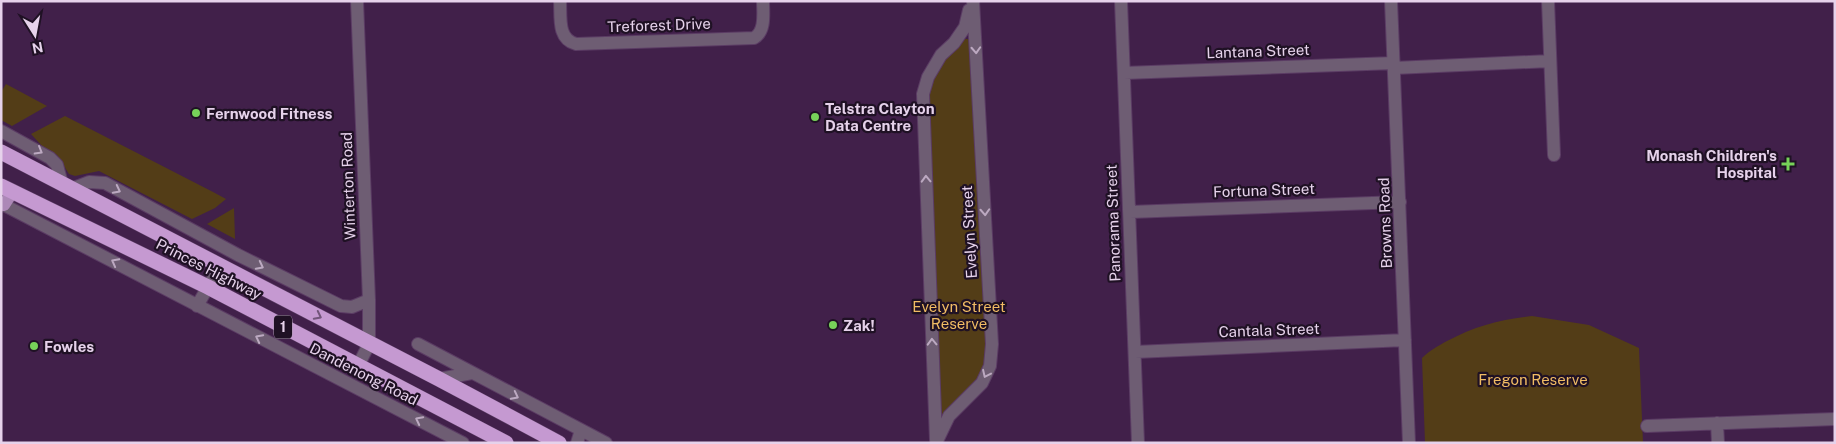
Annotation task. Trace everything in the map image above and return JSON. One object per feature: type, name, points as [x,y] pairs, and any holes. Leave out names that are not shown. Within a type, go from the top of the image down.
[{"type":"highway","name":"Princes Highway","points":[[1,152],[559,443]]},
{"type":"highway","name":"Princes Highway","points":[[7,188],[208,287],[506,443]]},
{"type":"main road","points":[[1,157],[18,161]]},
{"type":"main road","points":[[3,204],[7,188]]},
{"type":"street","name":"Winterton Road","points":[[357,1],[369,300],[369,344],[358,366]]},
{"type":"street","name":"Treforest Drive","points":[[560,1],[563,36],[569,42],[576,44],[754,38],[758,36],[761,30],[763,1]]},
{"type":"street","name":"Evelyn Street","points":[[936,443],[949,416],[982,382],[990,366],[992,344],[972,1]]},
{"type":"street","name":"Evelyn Street","points":[[936,443],[923,94],[928,77],[941,55],[954,43],[965,27],[972,1]]},
{"type":"street","name":"Panorama Street","points":[[1121,1],[1138,443]]},
{"type":"street","name":"Browns Road","points":[[1391,1],[1409,443]]},
{"type":"street","points":[[1548,1],[1554,155]]},
{"type":"street","name":"Lantana Street","points":[[1124,73],[1550,62]]},
{"type":"street","points":[[1,131],[50,158],[57,165],[67,186]]},
{"type":"street","name":"Princes Highway","points":[[67,186],[100,182],[238,255],[341,306],[352,307],[369,300]]},
{"type":"street","name":"Princes Highway","points":[[140,202],[155,232]]},
{"type":"street","name":"Fortuna Street","points":[[1130,212],[1400,202]]},
{"type":"street","name":"Dandenong Road","points":[[3,204],[462,443]]},
{"type":"street","name":"Princes Highway","points":[[238,255],[247,280]]},
{"type":"street","points":[[197,306],[220,266]]},
{"type":"street","name":"Cantala Street","points":[[1135,352],[1405,340]]},
{"type":"street","points":[[418,344],[606,443]]},
{"type":"street","points":[[439,379],[472,374]]},
{"type":"street","points":[[1647,426],[1835,419]]},
{"type":"street","points":[[1717,423],[1718,443]]},
{"type":"street","points":[[577,443],[581,430]]},
{"type":"green space","name":"Evelyn Street Reserve","points":[[962,39],[971,39],[986,361],[981,375],[944,415],[938,412],[925,99],[942,61]]},
{"type":"green space","points":[[6,84],[47,106],[12,126],[1,120],[1,92]]},
{"type":"green space","points":[[65,116],[226,199],[215,208],[192,219],[99,171],[75,176],[69,174],[57,155],[42,146],[31,134]]},
{"type":"green space","points":[[234,208],[235,239],[207,224]]},
{"type":"green space","name":"Fregon Reserve","points":[[1532,316],[1589,325],[1639,348],[1643,443],[1425,443],[1422,358],[1437,346],[1478,327],[1499,321]]},
{"type":"place","name":"Fernwood Fitness","points":[[196,113]]},
{"type":"place","name":"Telstra Clayton Data Centre","points":[[815,117]]},
{"type":"place","name":"Monash Children's Hospital","points":[[1788,164]]},
{"type":"place","name":"Zak!","points":[[833,325]]},
{"type":"place","name":"Fowles","points":[[34,346]]}]
